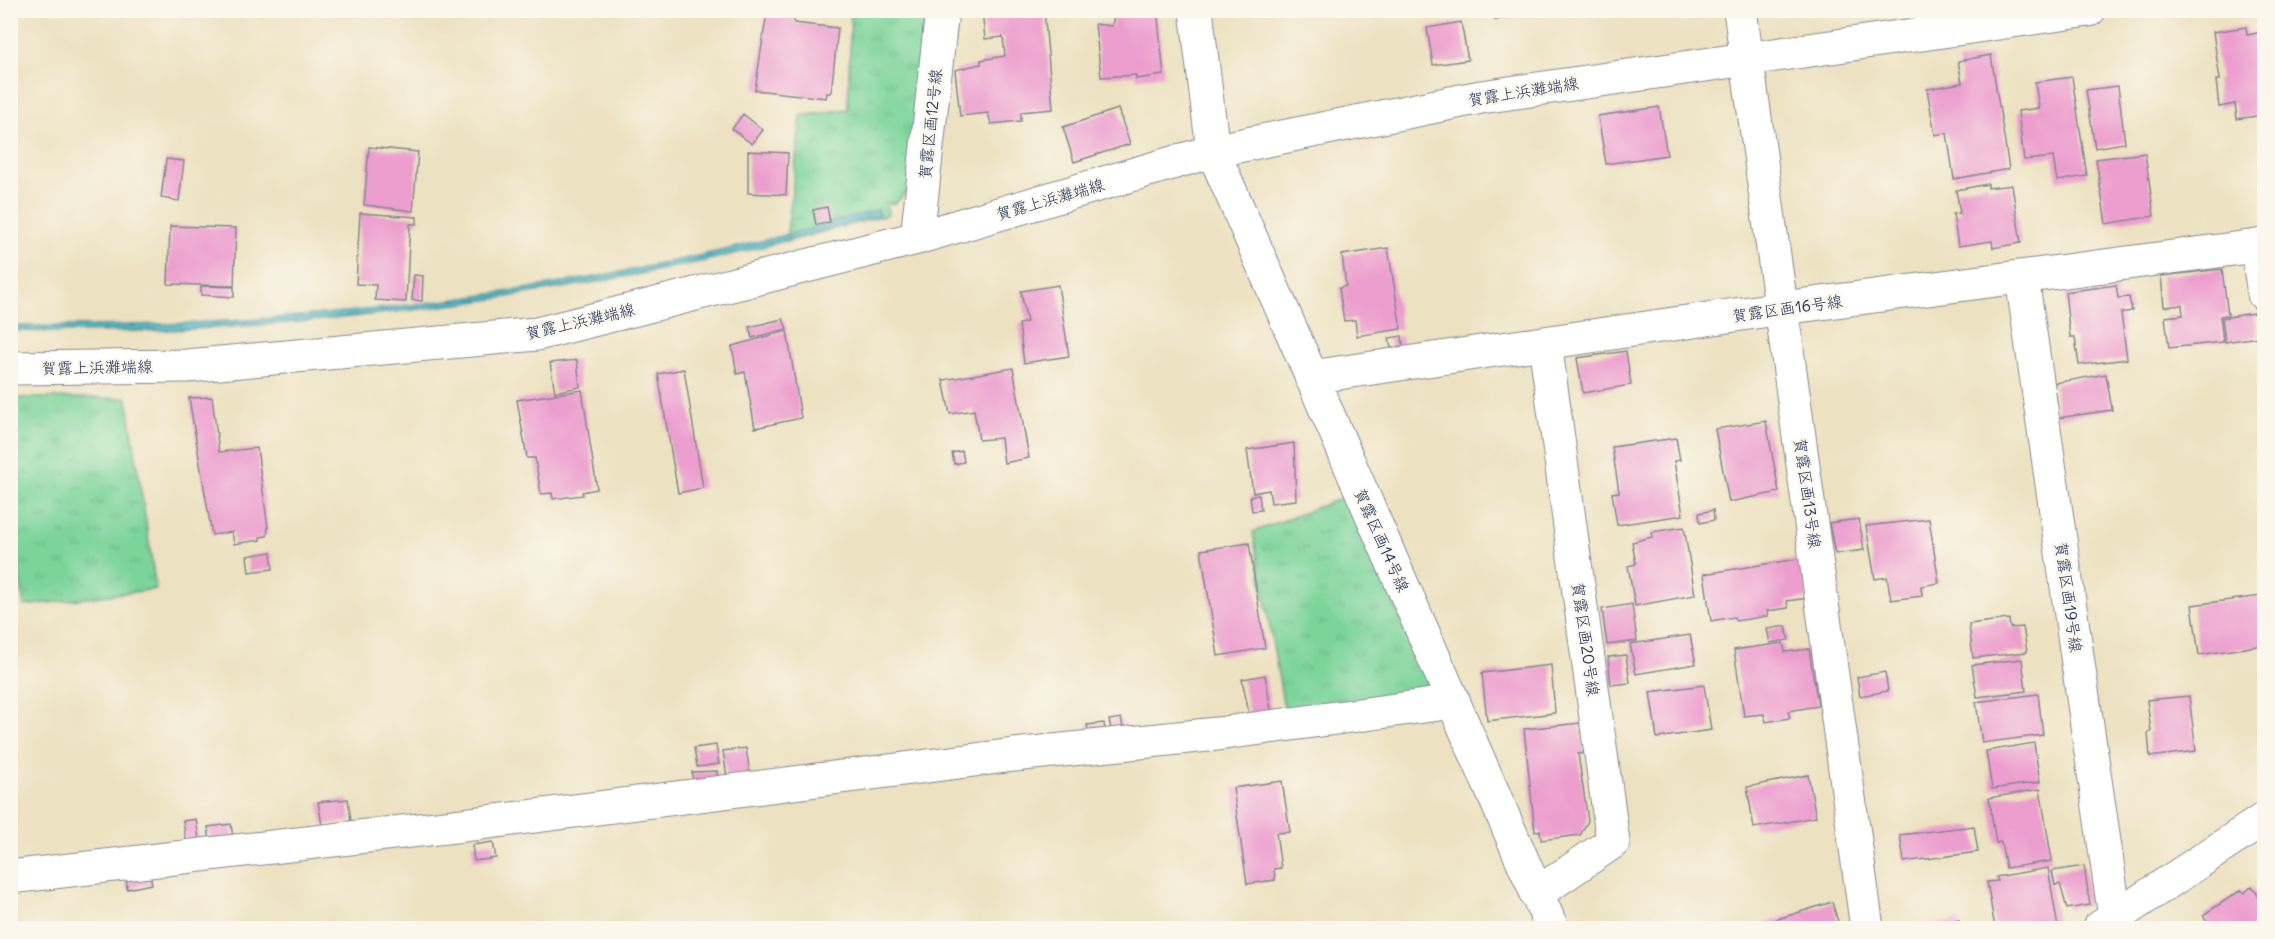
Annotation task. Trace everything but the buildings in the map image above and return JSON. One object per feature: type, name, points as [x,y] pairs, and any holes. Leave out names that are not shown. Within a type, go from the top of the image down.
[{"type":"street","name":"賀露区画12号線","points":[[917,238],[942,10]]},
{"type":"street","name":"賀露区画14号線","points":[[1196,10],[1213,150],[1552,928]]},
{"type":"street","name":"賀露区画13号線","points":[[1740,10],[1867,928]]},
{"type":"street","name":"賀露上浜灘端線","points":[[10,368],[187,366],[537,334],[917,238],[1213,150],[1481,97],[2090,10]]},
{"type":"street","name":"賀露区画16号線","points":[[1311,377],[1783,308],[2261,246]]},
{"type":"street","points":[[2261,246],[2265,294]]},
{"type":"street","name":"賀露区画19号線","points":[[2022,278],[2107,923]]},
{"type":"street","name":"賀露区画20号線","points":[[1536,894],[1613,842],[1545,343]]},
{"type":"street","points":[[10,877],[480,823],[1014,754],[1216,734],[1454,702]]},
{"type":"street","points":[[2107,923],[2265,819]]},
{"type":"green space","points":[[851,11],[930,11],[915,184],[896,202],[887,205],[888,215],[786,242],[801,116],[848,109]]},
{"type":"green space","points":[[10,398],[127,398],[156,589],[24,606],[11,515]]},
{"type":"green space","points":[[1347,496],[1431,687],[1423,697],[1286,719],[1253,532]]},
{"type":"water","points":[[878,210],[879,215],[695,263],[526,294],[441,306],[355,317],[183,329],[97,332],[11,331],[11,326],[121,326],[231,321],[340,313],[449,300],[557,284],[664,263],[772,239]]}]
